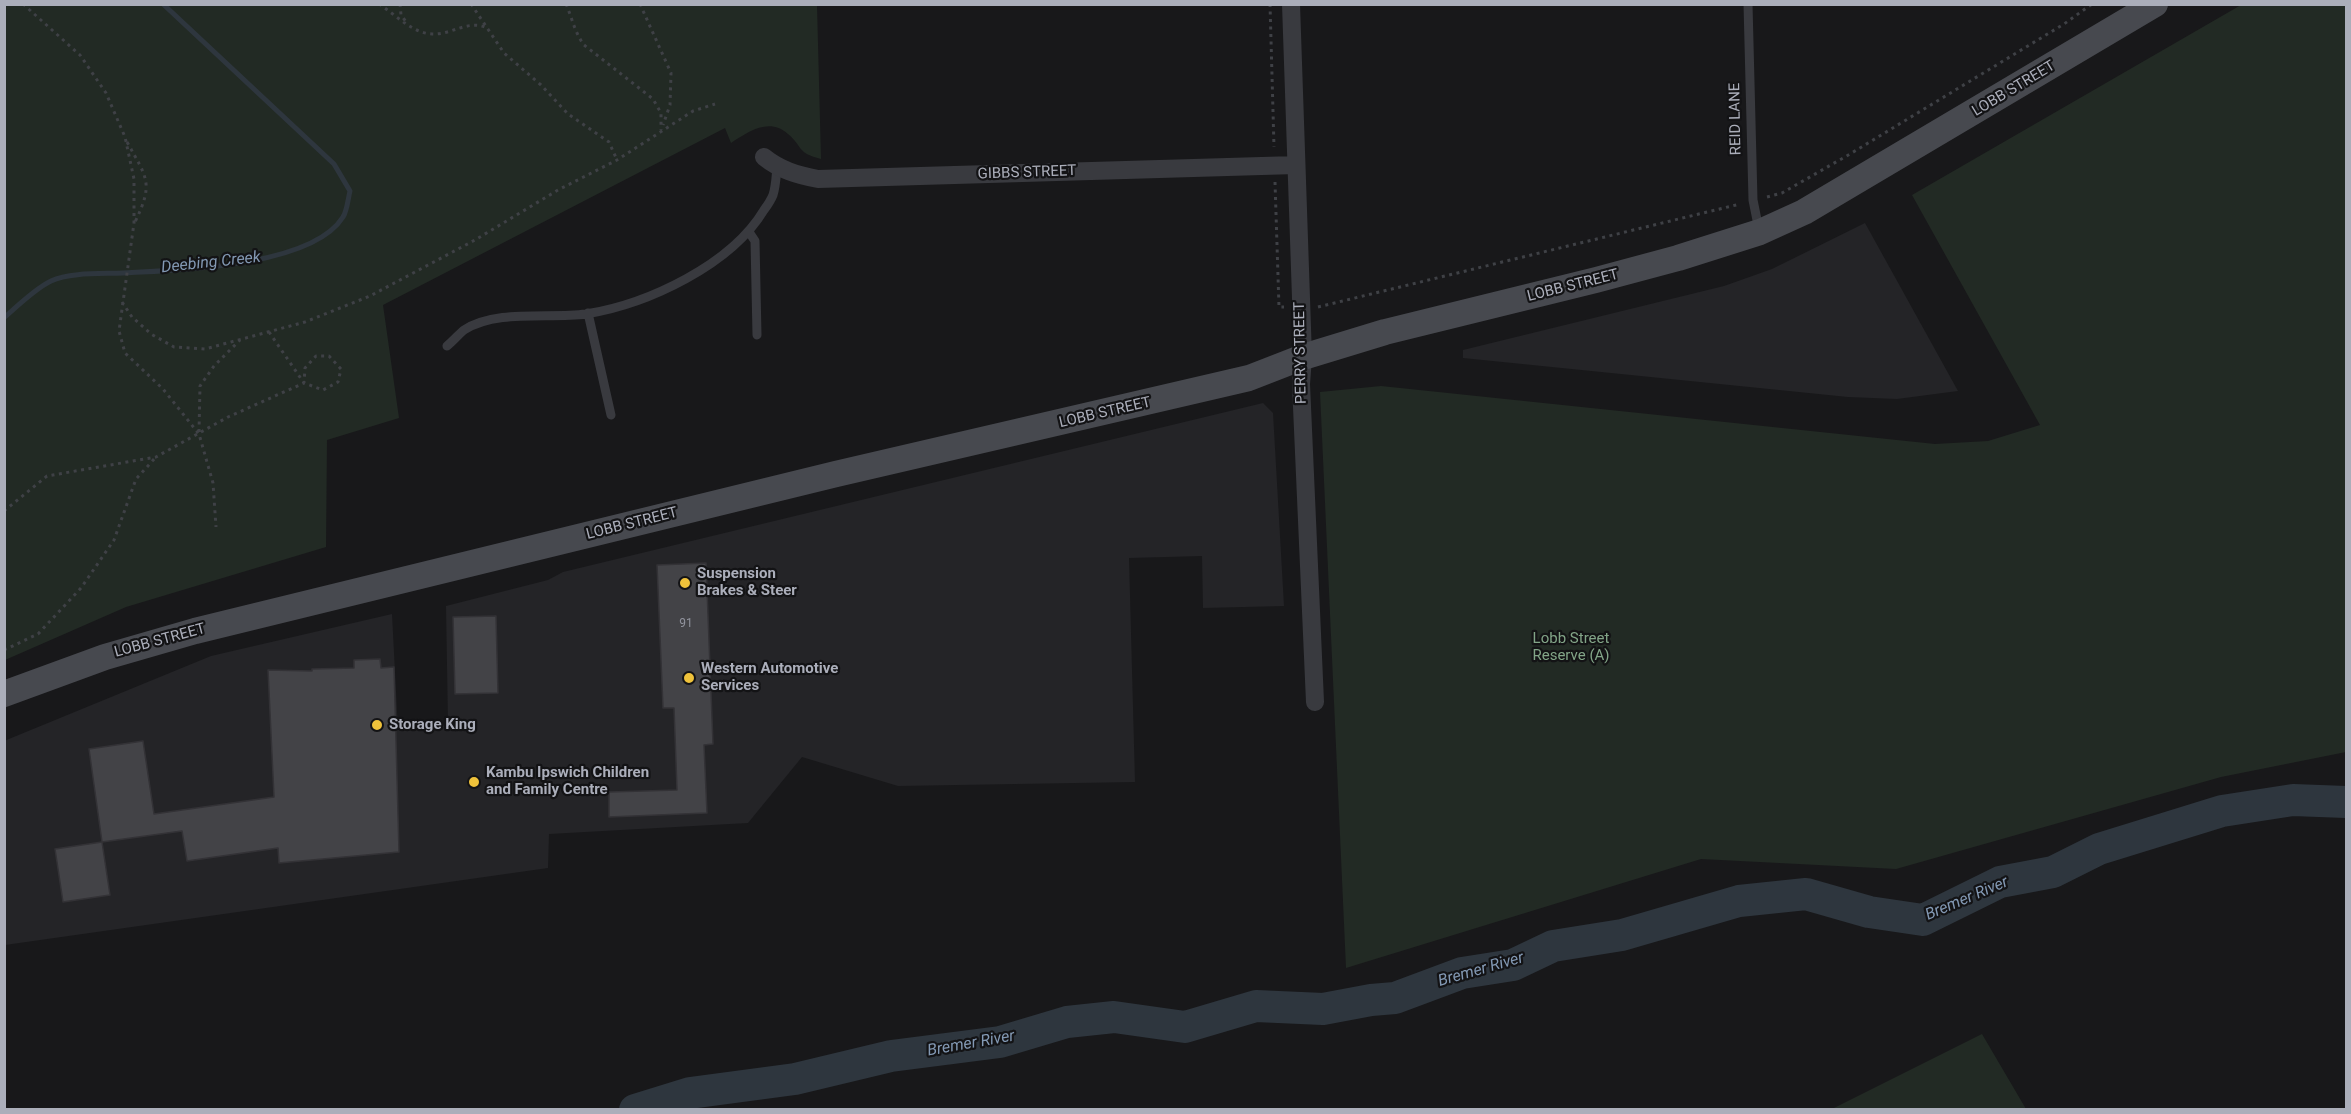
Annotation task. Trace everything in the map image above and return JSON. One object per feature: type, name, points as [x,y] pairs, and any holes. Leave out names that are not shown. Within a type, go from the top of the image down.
[{"type":"main road","name":"LOBB STREET","points":[[4,694],[105,657],[195,631],[836,474],[1249,378],[1303,357],[1385,332],[1678,258],[1760,232],[1804,212],[2155,4]]},
{"type":"street","name":"PERRY STREET","points":[[1291,4],[1303,357],[1301,384],[1315,702]]},
{"type":"street","name":"GIBBS STREET","points":[[770,162],[798,175],[818,179],[1296,165]]},
{"type":"lane","name":"REID LANE","points":[[1748,4],[1753,200],[1760,232]]},
{"type":"lane","points":[[447,346],[463,331],[492,321],[529,316],[588,313],[636,301],[677,284],[704,268],[749,232],[773,195],[770,162]]},
{"type":"lane","points":[[749,232],[755,241],[757,335]]},
{"type":"lane","points":[[588,313],[611,415]]},
{"type":"path","points":[[23,4],[80,55],[106,93],[147,184],[145,200],[134,223]]},
{"type":"path","points":[[379,4],[410,27],[430,34],[447,33],[473,24],[489,28]]},
{"type":"path","points":[[400,4],[401,15],[410,27]]},
{"type":"path","points":[[471,4],[504,53],[541,85],[568,114],[609,142],[617,160]]},
{"type":"path","points":[[566,4],[577,36],[584,45],[653,99],[661,113],[661,130]]},
{"type":"path","points":[[640,4],[671,73],[670,105],[661,130]]},
{"type":"path","points":[[1321,306],[1782,193],[1956,92],[2092,4]]},
{"type":"path","points":[[122,302],[132,317],[151,334],[174,347],[206,349],[305,322],[370,296],[475,240],[558,190],[617,160],[693,111],[715,104]]},
{"type":"path","points":[[124,137],[134,179],[134,223],[118,331],[125,353],[163,389],[199,435]]},
{"type":"path","points":[[269,332],[304,383],[323,390],[338,382],[341,369],[329,356],[316,356],[305,368],[304,383]]},
{"type":"path","points":[[216,526],[213,483],[199,435],[200,386],[214,366],[242,339]]},
{"type":"path","points":[[4,511],[47,476],[156,457],[228,417],[304,383]]},
{"type":"path","points":[[4,650],[38,634],[81,588],[114,540],[136,479],[156,457]]},
{"type":"shaded area","points":[[1865,223],[1958,391],[1897,399],[1848,397],[1463,358],[1463,350],[1724,286],[1772,269]]},
{"type":"shaded area","points":[[1263,403],[1273,413],[1284,606],[1203,608],[1202,556],[1129,558],[1135,782],[898,786],[802,757],[748,823],[549,834],[548,868],[5,945],[4,741],[211,656],[392,614],[398,730],[448,724],[446,606],[548,580],[563,572]]},
{"type":"green space","points":[[5,4],[817,5],[821,159],[804,152],[781,129],[766,126],[731,143],[725,128],[383,305],[399,418],[327,440],[326,547],[126,607],[5,660]]},
{"type":"green space","name":"Lobb Street Reserve (A)","points":[[2241,5],[2346,5],[2346,752],[2221,777],[1896,869],[1701,859],[1346,968],[1320,392],[1381,386],[1935,444],[1988,441],[2040,425],[1912,195]]},
{"type":"green space","points":[[1982,1034],[2026,1109],[1832,1109]]},
{"type":"building","points":[[706,563],[713,744],[704,745],[707,813],[609,817],[609,792],[677,790],[674,708],[663,708],[657,565]]},
{"type":"building","points":[[496,616],[498,693],[455,694],[453,617]]},
{"type":"building","points":[[380,659],[381,668],[394,667],[399,852],[279,863],[278,848],[187,861],[182,831],[102,842],[89,749],[143,741],[154,814],[274,797],[268,670],[312,671],[312,669],[354,668],[354,660]]},
{"type":"building","points":[[102,842],[110,895],[63,902],[55,849]]},
{"type":"waterway","name":"Deebing Creek","points":[[4,318],[39,288],[59,278],[242,263],[274,256],[303,246],[327,234],[343,217],[350,191],[334,164],[163,4]]},
{"type":"waterway","name":"Bremer River","points":[[635,1110],[690,1093],[795,1079],[891,1056],[1000,1042],[1067,1022],[1114,1017],[1185,1027],[1256,1006],[1323,1009],[1395,998],[1462,973],[1513,965],[1553,946],[1622,935],[1739,901],[1806,894],[1869,912],[1923,920],[2000,882],[2053,872],[2099,849],[2222,811],[2293,800],[2346,802]]},
{"type":"place","name":"Suspension Brakes & Steer","points":[[685,583]]},
{"type":"place","name":"Western Automotive Services","points":[[689,678]]},
{"type":"place","name":"Storage King","points":[[377,725]]},
{"type":"place","name":"Kambu Ipswich Children and Family Centre","points":[[474,782]]}]
